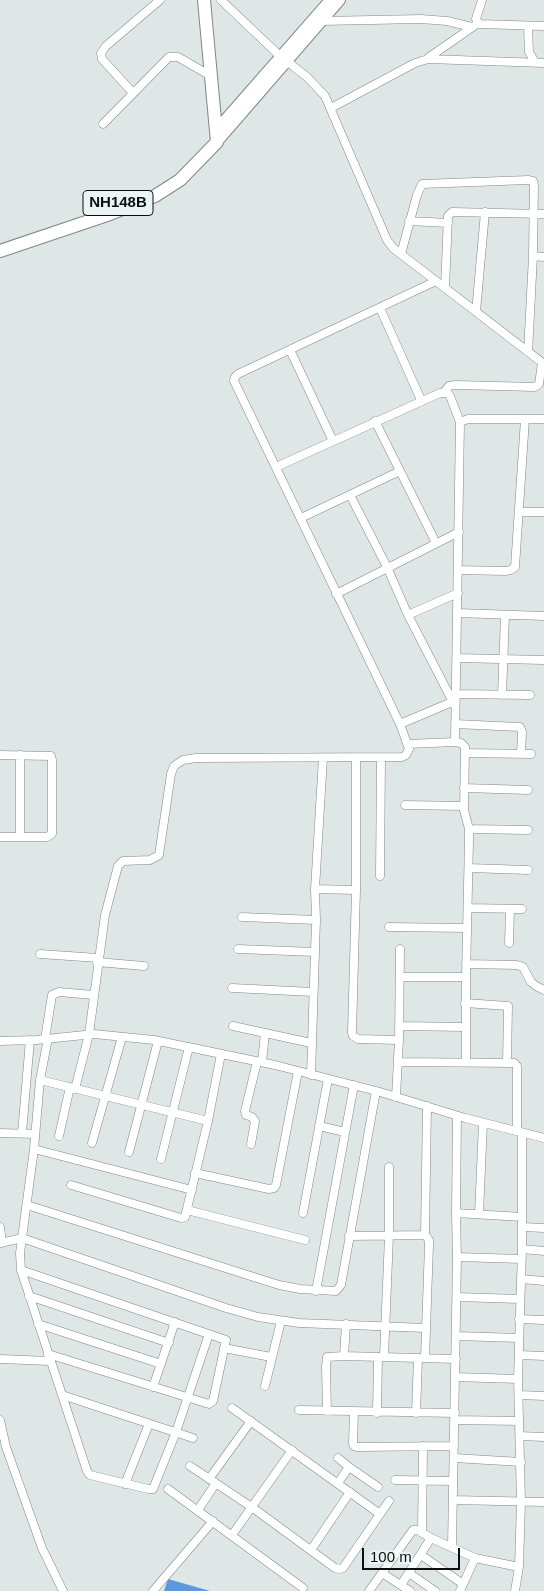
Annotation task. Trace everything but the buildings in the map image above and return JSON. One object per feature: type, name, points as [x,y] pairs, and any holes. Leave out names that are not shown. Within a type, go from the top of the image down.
[{"type":"highway","points":[[204,0],[216,136]]},
{"type":"highway","name":"NH148B","points":[[0,251],[110,214],[155,196],[178,177],[216,136]]},
{"type":"highway","name":"NH148B","points":[[0,244],[108,208],[178,177]]},
{"type":"main road","points":[[216,136],[283,59],[330,0]]},
{"type":"main road","points":[[283,59],[340,0]]},
{"type":"street","points":[[133,93],[102,59],[101,53],[106,46],[160,0]]},
{"type":"street","points":[[221,0],[283,59],[317,86],[325,96],[387,240],[393,248],[543,364],[539,384],[535,387],[456,384],[449,386],[444,392],[421,400],[276,467]]},
{"type":"street","points":[[428,59],[475,25],[482,0]]},
{"type":"street","points":[[321,21],[422,19],[475,25],[544,26]]},
{"type":"street","points":[[528,26],[528,50],[535,62]]},
{"type":"street","points":[[103,124],[165,60],[178,57],[211,76]]},
{"type":"street","points":[[331,108],[415,63],[428,59],[544,63]]},
{"type":"street","points":[[401,254],[417,195],[422,184],[528,180],[533,182],[533,256],[528,352]]},
{"type":"street","points":[[445,288],[448,216],[452,212],[544,214]]},
{"type":"street","points":[[476,312],[485,212]]},
{"type":"street","points":[[410,221],[448,223]]},
{"type":"street","points":[[533,256],[544,257]]},
{"type":"street","points":[[59,1136],[89,1034],[106,909],[120,862],[150,860],[159,855],[171,774],[174,766],[183,760],[196,758],[381,758],[406,755],[409,749],[400,724],[236,386],[235,377],[436,282]]},
{"type":"street","points":[[380,308],[421,400]]},
{"type":"street","points":[[290,350],[333,441]]},
{"type":"street","points":[[444,392],[453,401],[460,422],[458,613],[456,694],[454,704],[455,742]]},
{"type":"street","points":[[460,422],[468,419],[544,419]]},
{"type":"street","points":[[458,570],[511,570],[515,567],[517,561],[525,419]]},
{"type":"street","points":[[375,421],[436,543]]},
{"type":"street","points":[[301,518],[400,471]]},
{"type":"street","points":[[350,495],[387,567],[408,615],[454,704]]},
{"type":"street","points":[[520,512],[544,512]]},
{"type":"street","points":[[336,594],[459,532]]},
{"type":"street","points":[[408,615],[458,593]]},
{"type":"street","points":[[458,613],[544,616]]},
{"type":"street","points":[[502,695],[505,614]]},
{"type":"street","points":[[457,658],[544,660]]},
{"type":"street","points":[[456,694],[530,695]]},
{"type":"street","points":[[400,724],[454,704]]},
{"type":"street","points":[[455,724],[520,727],[522,732],[521,754]]},
{"type":"street","points":[[408,744],[455,742],[464,744],[466,753],[464,806],[469,829],[465,1003],[466,1062]]},
{"type":"street","points":[[466,753],[531,754]]},
{"type":"street","points":[[0,754],[49,755],[52,758],[52,834],[46,837],[0,837]]},
{"type":"street","points":[[20,754],[20,837]]},
{"type":"street","points":[[311,1075],[316,889],[323,758]]},
{"type":"street","points":[[356,758],[353,1036],[358,1039],[399,1040]]},
{"type":"street","points":[[380,876],[381,758]]},
{"type":"street","points":[[464,788],[528,790]]},
{"type":"street","points":[[405,805],[464,806]]},
{"type":"street","points":[[469,829],[528,830]]},
{"type":"street","points":[[469,868],[528,870]]},
{"type":"street","points":[[316,889],[356,890]]},
{"type":"street","points":[[468,908],[522,909]]},
{"type":"street","points":[[509,943],[510,909]]},
{"type":"street","points":[[242,917],[316,920]]},
{"type":"street","points":[[389,926],[468,928]]},
{"type":"street","points":[[238,949],[315,952]]},
{"type":"street","points":[[396,1097],[400,949]]},
{"type":"street","points":[[40,954],[144,966]]},
{"type":"street","points":[[466,964],[517,965],[523,967],[536,986],[544,990]]},
{"type":"street","points":[[400,977],[466,977]]},
{"type":"street","points":[[232,988],[313,992]]},
{"type":"street","points":[[93,996],[59,992],[52,994],[20,1253],[21,1270],[29,1296],[87,1471],[90,1475],[153,1489],[176,1432],[209,1334]]},
{"type":"street","points":[[465,1003],[508,1006],[507,1063]]},
{"type":"street","points":[[233,1026],[311,1042]]},
{"type":"street","points":[[399,1026],[465,1027]]},
{"type":"street","points":[[251,1144],[254,1121],[252,1117],[246,1115],[246,1112],[260,1062],[265,1033]]},
{"type":"street","points":[[0,1041],[46,1039],[89,1034],[158,1041],[260,1062],[354,1085],[457,1116],[544,1138]]},
{"type":"street","points":[[92,1142],[122,1037]]},
{"type":"street","points":[[22,1133],[30,1040]]},
{"type":"street","points":[[129,1152],[158,1041]]},
{"type":"street","points":[[161,1159],[188,1047]]},
{"type":"street","points":[[71,1185],[182,1218],[186,1216],[221,1054]]},
{"type":"street","points":[[398,1062],[514,1063],[517,1066],[522,1217],[518,1379],[522,1502],[519,1567],[515,1591]]},
{"type":"street","points":[[195,1173],[269,1190],[274,1188],[298,1071]]},
{"type":"street","points":[[303,1214],[328,1079]]},
{"type":"street","points":[[40,1080],[208,1121]]},
{"type":"street","points":[[316,1291],[354,1085]]},
{"type":"street","points":[[27,1205],[279,1285],[336,1292],[340,1287],[376,1091]]},
{"type":"street","points":[[416,1413],[426,1328],[429,1245],[429,1240],[425,1236],[427,1106]]},
{"type":"street","points":[[452,1547],[458,1257],[456,1214],[457,1116]]},
{"type":"street","points":[[479,1214],[483,1123]]},
{"type":"street","points":[[319,1126],[345,1132]]},
{"type":"street","points":[[0,1132],[35,1134]]},
{"type":"street","points":[[34,1149],[192,1190]]},
{"type":"street","points":[[377,1413],[381,1357],[386,1326],[389,1167]]},
{"type":"street","points":[[187,1210],[305,1240]]},
{"type":"street","points":[[456,1214],[522,1217]]},
{"type":"street","points":[[0,1227],[1,1243],[22,1238],[226,1308],[258,1317],[281,1321],[426,1328]]},
{"type":"street","points":[[522,1227],[544,1228]]},
{"type":"street","points":[[349,1236],[425,1236]]},
{"type":"street","points":[[522,1249],[544,1251]]},
{"type":"street","points":[[458,1257],[521,1259]]},
{"type":"street","points":[[0,1359],[49,1357],[188,1398],[212,1403],[226,1343],[224,1339],[21,1270]]},
{"type":"street","points":[[521,1279],[544,1281]]},
{"type":"street","points":[[29,1296],[169,1343]]},
{"type":"street","points":[[457,1297],[520,1299]]},
{"type":"street","points":[[519,1319],[544,1320]]},
{"type":"street","points":[[265,1386],[281,1321]]},
{"type":"street","points":[[153,1387],[175,1322]]},
{"type":"street","points":[[38,1324],[161,1364]]},
{"type":"street","points":[[344,1356],[346,1324]]},
{"type":"street","points":[[456,1336],[519,1338]]},
{"type":"street","points":[[224,1348],[271,1357]]},
{"type":"street","points":[[519,1355],[544,1356]]},
{"type":"street","points":[[327,1411],[326,1359],[330,1356],[456,1359]]},
{"type":"street","points":[[455,1377],[518,1379]]},
{"type":"street","points":[[519,1395],[544,1396]]},
{"type":"street","points":[[62,1396],[193,1438]]},
{"type":"street","points":[[232,1408],[380,1514]]},
{"type":"street","points":[[299,1410],[416,1413],[519,1421]]},
{"type":"street","points":[[354,1412],[354,1446],[454,1446]]},
{"type":"street","points":[[0,1420],[6,1448],[42,1548],[63,1591]]},
{"type":"street","points":[[198,1510],[213,1481],[251,1421]]},
{"type":"street","points":[[126,1484],[149,1424]]},
{"type":"street","points":[[520,1436],[544,1437]]},
{"type":"street","points":[[422,1533],[424,1446]]},
{"type":"street","points":[[232,1535],[253,1508],[292,1450]]},
{"type":"street","points":[[338,1458],[378,1487]]},
{"type":"street","points":[[454,1458],[521,1462]]},
{"type":"street","points":[[190,1466],[253,1508],[335,1568],[343,1568],[389,1502]]},
{"type":"street","points":[[338,1483],[349,1467]]},
{"type":"street","points":[[395,1480],[453,1481]]},
{"type":"street","points":[[168,1489],[303,1588]]},
{"type":"street","points":[[311,1550],[350,1492]]},
{"type":"street","points":[[453,1500],[544,1502]]},
{"type":"street","points":[[153,1591],[213,1521]]},
{"type":"street","points":[[369,1591],[412,1530],[475,1558],[519,1567]]},
{"type":"street","points":[[401,1585],[431,1538]]},
{"type":"street","points":[[421,1555],[462,1587],[475,1558]]},
{"type":"street","points":[[382,1573],[410,1591]]},
{"type":"street","points":[[409,1573],[423,1588],[435,1591]]},
{"type":"water","points":[[168,1579],[210,1591],[164,1591]]}]
